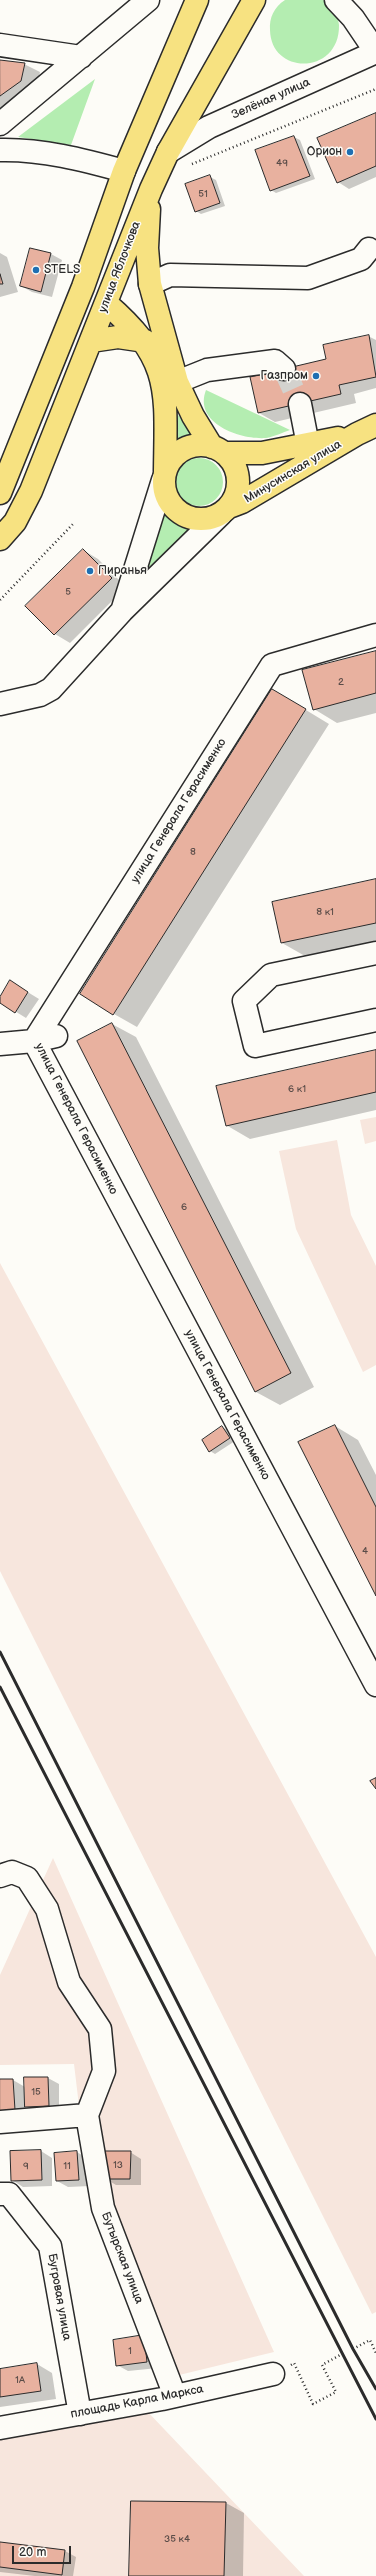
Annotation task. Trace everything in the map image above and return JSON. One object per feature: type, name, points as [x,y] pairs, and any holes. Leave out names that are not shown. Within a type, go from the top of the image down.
[{"type":"main road","points":[[0,493],[83,287],[124,172],[197,0]]},
{"type":"main road","name":"улица Яблочкова","points":[[0,539],[15,522],[31,491],[151,189],[168,152],[254,0]]},
{"type":"main road","points":[[106,303],[145,341],[160,372],[165,397],[164,476],[168,500],[182,515],[202,520],[225,511],[235,499],[238,479],[231,460],[218,450],[193,416],[177,382],[150,284],[147,248],[151,189]]},
{"type":"main road","points":[[91,341],[118,337],[145,341]]},
{"type":"main road","name":"Минусинская улица","points":[[218,450],[262,453],[308,445],[366,429]]},
{"type":"main road","name":"Минусинская улица","points":[[225,511],[252,497],[366,429]]},
{"type":"main road","points":[[164,476],[171,460],[189,447],[218,450]]},
{"type":"street","points":[[0,124],[148,0]]},
{"type":"street","points":[[336,0],[353,18],[376,52]]},
{"type":"street","points":[[0,45],[81,57]]},
{"type":"street","name":"Зелёная улица","points":[[168,152],[209,127],[376,52]]},
{"type":"street","points":[[0,150],[21,150],[81,160],[124,172]]},
{"type":"street","points":[[150,284],[170,275],[308,278],[361,260],[369,249]]},
{"type":"street","points":[[177,382],[207,370],[275,361],[284,369]]},
{"type":"street","points":[[300,404],[308,445]]},
{"type":"street","points":[[122,611],[164,476]]},
{"type":"street","points":[[0,704],[40,695],[51,689],[122,611],[225,511]]},
{"type":"street","name":"улица Генерала Герасименко","points":[[376,635],[272,665],[34,1041],[376,1685]]},
{"type":"street","points":[[376,953],[271,975],[244,1001],[255,1046],[376,1020]]},
{"type":"street","points":[[0,1044],[34,1041],[56,1036]]},
{"type":"street","points":[[0,1876],[12,1872],[26,1878],[47,1909],[69,1982],[100,2029],[104,2071],[86,2115],[0,2122]]},
{"type":"street","name":"Бутырская улица","points":[[86,2115],[102,2208],[175,2396]]},
{"type":"street","name":"Бугровая улица","points":[[4,2194],[50,2246],[80,2414]]},
{"type":"street","name":"площадь Карла Маркса","points":[[0,2428],[175,2396],[273,2374]]},
{"type":"path","points":[[189,165],[376,89]]},
{"type":"path","points":[[0,600],[73,524]]},
{"type":"path","points":[[353,2349],[370,2340],[376,2353]]},
{"type":"path","points":[[294,2363],[313,2404],[336,2392],[322,2365],[342,2354]]},
{"type":"shaded area","points":[[376,1117],[376,1141],[365,1144],[360,1120]]},
{"type":"shaded area","points":[[337,1140],[351,1215],[376,1266],[376,1365],[363,1372],[296,1229],[279,1151]]},
{"type":"shaded area","points":[[0,1263],[376,1957],[376,2312],[372,2314],[0,1571]]},
{"type":"shaded area","points":[[53,1858],[274,2352],[175,2376],[88,2181],[74,2064],[0,2065],[0,1975]]},
{"type":"shaded area","points":[[145,2409],[304,2576],[0,2576],[0,2438]]},
{"type":"green space","points":[[285,0],[323,0],[332,7],[336,14],[339,25],[336,41],[329,53],[318,61],[305,64],[293,62],[281,56],[273,45],[270,30],[271,17],[275,9]]},
{"type":"green space","points":[[95,79],[71,145],[18,137]]},
{"type":"green space","points":[[206,390],[290,430],[272,437],[255,438],[244,436],[221,427],[212,420],[206,412],[204,402]]},
{"type":"green space","points":[[175,411],[192,433],[176,440]]},
{"type":"green space","points":[[199,458],[208,460],[216,465],[221,473],[223,482],[221,491],[216,499],[208,504],[199,506],[190,504],[182,499],[177,491],[175,482],[177,473],[182,465],[190,460]]},
{"type":"green space","points":[[162,505],[177,519],[198,525],[143,572]]},
{"type":"building","points":[[0,60],[25,63],[21,81],[0,96]]},
{"type":"building","name":"Орион","points":[[376,113],[376,166],[337,183],[317,138]]},
{"type":"building","points":[[294,136],[310,176],[270,191],[255,150]]},
{"type":"building","points":[[210,175],[220,203],[195,212],[185,184]]},
{"type":"building","points":[[30,248],[51,253],[41,292],[20,286]]},
{"type":"building","points":[[0,274],[3,284],[0,284]]},
{"type":"building","points":[[369,335],[376,377],[339,385],[341,394],[258,413],[250,377],[326,359],[323,345]]},
{"type":"building","points":[[83,549],[112,578],[54,635],[25,606]]},
{"type":"building","points":[[376,651],[376,693],[313,710],[302,670]]},
{"type":"building","points":[[272,689],[306,709],[113,1015],[80,994]]},
{"type":"building","points":[[376,879],[376,923],[281,943],[272,902]]},
{"type":"building","points":[[10,980],[28,992],[15,1013],[0,1003],[0,997]]},
{"type":"building","points":[[112,1023],[291,1373],[255,1392],[77,1041]]},
{"type":"building","points":[[376,1050],[376,1092],[226,1126],[216,1086]]},
{"type":"building","points":[[335,1425],[376,1507],[376,1596],[298,1442]]},
{"type":"building","points":[[222,1426],[230,1438],[209,1452],[202,1440]]},
{"type":"building","points":[[376,1778],[376,1789],[370,1781]]},
{"type":"building","points":[[24,2077],[48,2077],[49,2106],[25,2107]]},
{"type":"building","points":[[0,2079],[13,2079],[15,2110],[0,2111]]},
{"type":"building","points":[[41,2150],[42,2180],[11,2181],[10,2151]]},
{"type":"building","points":[[77,2151],[79,2180],[56,2181],[54,2153]]},
{"type":"building","points":[[105,2151],[131,2151],[130,2179],[105,2179]]},
{"type":"building","points":[[144,2335],[147,2362],[116,2366],[113,2340]]},
{"type":"building","points":[[37,2363],[41,2391],[0,2397],[0,2369]]},
{"type":"building","points":[[131,2501],[226,2502],[224,2576],[129,2576]]},
{"type":"building","points":[[0,2542],[65,2550],[62,2575],[0,2567]]},
{"type":"tunnel","points":[[284,369],[300,404]]},
{"type":"railway","points":[[0,1652],[353,2349],[376,2389]]},
{"type":"railway","points":[[0,1687],[376,2419]]},
{"type":"place","name":"Орион","points":[[350,152]]},
{"type":"place","name":"STELS","points":[[36,270]]},
{"type":"place","name":"Газпром","points":[[316,376]]},
{"type":"place","name":"Пиранья","points":[[90,571]]}]
